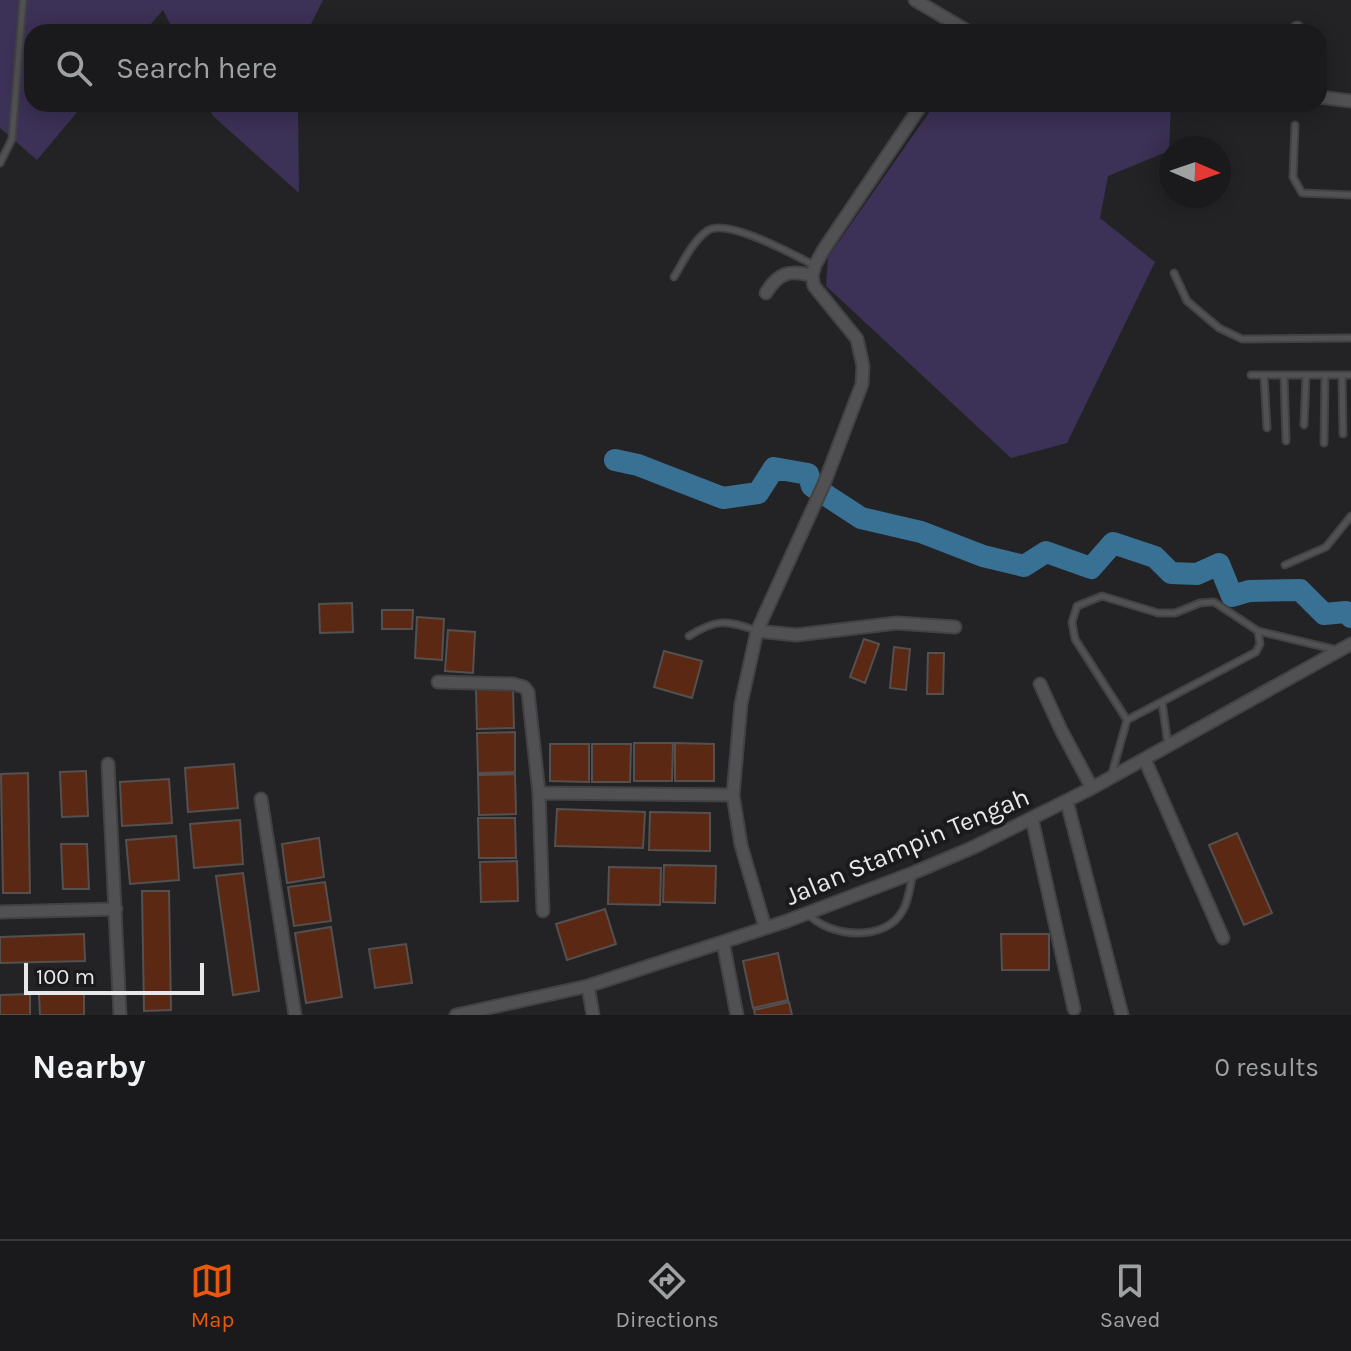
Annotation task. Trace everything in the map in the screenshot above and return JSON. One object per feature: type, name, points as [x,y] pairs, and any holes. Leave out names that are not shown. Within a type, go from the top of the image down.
[{"type":"street","points":[[915,0],[956,24]]},
{"type":"street","points":[[1327,98],[1351,101]]},
{"type":"street","points":[[765,927],[741,845],[733,795],[741,704],[757,631],[824,484],[862,384],[863,366],[857,339],[814,286],[814,270],[917,112]]},
{"type":"street","points":[[766,293],[779,275],[814,270]]},
{"type":"street","points":[[757,631],[808,634],[897,623],[955,627]]},
{"type":"street","name":"Jalan Stampin Tengah","points":[[463,1014],[588,986],[808,914],[913,873],[1067,802],[1345,647]]},
{"type":"street","points":[[438,682],[513,684],[524,687],[531,700],[539,793],[543,911]]},
{"type":"street","points":[[1040,684],[1092,788]]},
{"type":"street","points":[[1145,760],[1223,938]]},
{"type":"street","points":[[108,764],[120,1015]]},
{"type":"street","points":[[539,793],[733,795]]},
{"type":"street","points":[[261,799],[295,1015]]},
{"type":"street","points":[[1067,802],[1122,1015]]},
{"type":"street","points":[[1032,819],[1074,1009]]},
{"type":"street","points":[[0,912],[116,909]]},
{"type":"street","points":[[723,942],[737,1015]]},
{"type":"street","points":[[588,986],[593,1015]]},
{"type":"lane","points":[[0,163],[12,139],[23,0]]},
{"type":"lane","points":[[1295,125],[1293,177],[1302,193],[1351,195]]},
{"type":"lane","points":[[674,277],[692,248],[708,230],[719,227],[750,236],[814,270]]},
{"type":"lane","points":[[1174,273],[1187,301],[1219,328],[1242,339],[1351,338]]},
{"type":"lane","points":[[1251,375],[1351,375]]},
{"type":"lane","points":[[1264,375],[1267,428]]},
{"type":"lane","points":[[1284,375],[1286,441]]},
{"type":"lane","points":[[1304,425],[1306,375]]},
{"type":"lane","points":[[1324,443],[1325,375]]},
{"type":"lane","points":[[1342,375],[1343,434]]},
{"type":"lane","points":[[1285,565],[1326,547],[1351,516]]},
{"type":"lane","points":[[1127,720],[1075,639],[1072,622],[1077,606],[1102,596],[1158,613],[1175,613],[1200,603],[1214,602],[1258,631],[1345,647]]},
{"type":"lane","points":[[689,636],[720,621],[757,631]]},
{"type":"lane","points":[[1110,779],[1127,720],[1256,652],[1260,644],[1258,631]]},
{"type":"lane","points":[[1162,702],[1168,745]]},
{"type":"lane","points":[[808,914],[816,922],[833,929],[871,932],[887,926],[903,911],[913,873]]},
{"type":"shaded area","points":[[0,0],[323,0],[311,24],[170,24],[163,10],[151,24],[24,24],[24,112],[77,112],[37,160],[0,128]]},
{"type":"shaded area","points":[[211,112],[298,112],[299,193]]},
{"type":"shaded area","points":[[929,112],[1171,112],[1170,136],[1159,136],[1159,155],[1108,176],[1100,218],[1155,262],[1067,443],[1011,458],[826,286],[828,257]]},
{"type":"building","points":[[352,603],[353,632],[320,633],[319,604]]},
{"type":"building","points":[[382,610],[413,610],[412,629],[382,629]]},
{"type":"building","points":[[417,617],[444,619],[442,660],[415,658]]},
{"type":"building","points":[[448,630],[475,632],[473,673],[445,671]]},
{"type":"building","points":[[864,639],[879,644],[865,683],[850,677]]},
{"type":"building","points":[[894,647],[910,649],[906,690],[890,688]]},
{"type":"building","points":[[664,651],[702,661],[692,698],[654,687]]},
{"type":"building","points":[[928,653],[944,653],[943,694],[927,694]]},
{"type":"building","points":[[513,688],[514,728],[477,729],[476,689]]},
{"type":"building","points":[[515,732],[515,772],[478,773],[477,733]]},
{"type":"building","points":[[634,743],[673,743],[672,781],[634,781]]},
{"type":"building","points":[[675,743],[714,744],[714,781],[675,781]]},
{"type":"building","points":[[550,744],[589,744],[589,782],[550,781]]},
{"type":"building","points":[[592,744],[631,744],[630,782],[592,782]]},
{"type":"building","points":[[234,764],[238,808],[188,812],[185,768]]},
{"type":"building","points":[[86,771],[88,816],[62,817],[60,772]]},
{"type":"building","points":[[28,773],[30,893],[3,893],[1,774]]},
{"type":"building","points":[[515,774],[516,814],[479,815],[478,775]]},
{"type":"building","points":[[169,779],[172,823],[122,826],[120,782]]},
{"type":"building","points":[[557,809],[645,812],[643,848],[555,846]]},
{"type":"building","points":[[650,812],[710,813],[710,851],[649,850]]},
{"type":"building","points":[[478,818],[515,818],[516,858],[479,858]]},
{"type":"building","points":[[240,820],[243,864],[194,868],[190,824]]},
{"type":"building","points":[[1237,833],[1272,913],[1244,925],[1209,845]]},
{"type":"building","points":[[176,836],[179,880],[130,884],[126,840]]},
{"type":"building","points":[[319,838],[324,877],[287,883],[282,844]]},
{"type":"building","points":[[61,844],[87,844],[89,889],[63,889]]},
{"type":"building","points":[[517,861],[518,901],[481,902],[480,862]]},
{"type":"building","points":[[664,865],[716,866],[715,903],[663,902]]},
{"type":"building","points":[[609,867],[661,868],[660,905],[608,904]]},
{"type":"building","points":[[243,873],[259,991],[233,995],[216,876]]},
{"type":"building","points":[[325,882],[331,921],[294,926],[288,887]]},
{"type":"building","points":[[142,891],[169,891],[171,1010],[144,1011]]},
{"type":"building","points":[[605,909],[616,944],[567,960],[556,924]]},
{"type":"building","points":[[331,927],[342,997],[306,1003],[295,933]]},
{"type":"building","points":[[84,934],[85,961],[0,963],[0,937]]},
{"type":"building","points":[[1001,934],[1049,934],[1049,970],[1002,970]]},
{"type":"building","points":[[406,944],[412,983],[375,988],[369,949]]},
{"type":"building","points":[[778,953],[788,1000],[753,1008],[743,961]]},
{"type":"building","points":[[84,993],[84,1015],[40,1015],[39,994]]},
{"type":"building","points":[[30,994],[30,1015],[0,1015],[0,995]]},
{"type":"building","points":[[789,1002],[792,1015],[755,1015],[754,1010]]},
{"type":"waterway","points":[[615,460],[638,465],[723,498],[758,493],[774,468],[808,474],[812,486],[861,518],[921,532],[983,556],[1024,566],[1046,552],[1091,568],[1113,543],[1155,557],[1171,573],[1197,574],[1219,564],[1232,596],[1249,591],[1300,590],[1324,614],[1346,612],[1351,617]]}]
